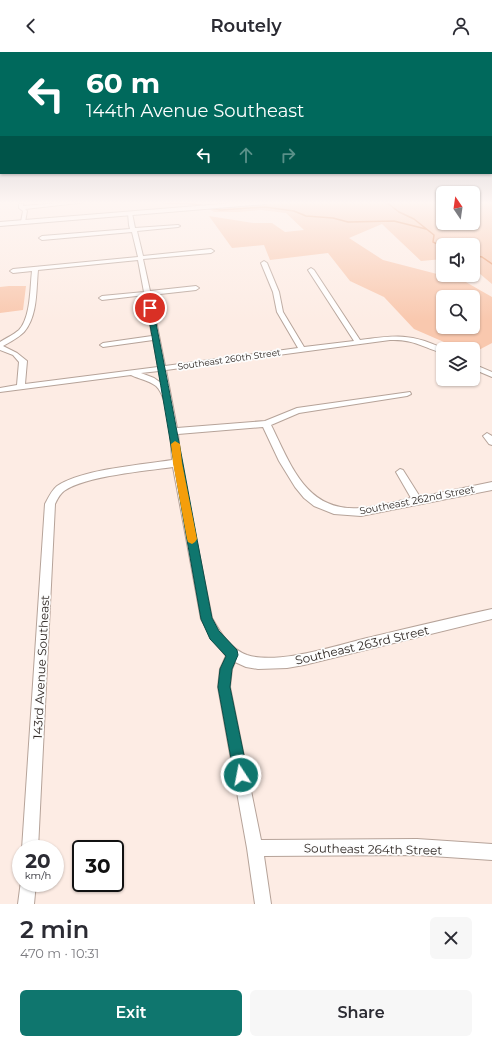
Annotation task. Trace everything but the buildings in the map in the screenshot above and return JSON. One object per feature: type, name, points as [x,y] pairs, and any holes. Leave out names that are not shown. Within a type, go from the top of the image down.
[{"type":"street","points":[[137,242],[167,394],[178,463],[207,619],[214,635],[232,655],[226,669],[224,687],[255,848],[263,904]]},
{"type":"street","points":[[14,271],[211,251]]},
{"type":"street","points":[[264,263],[276,292],[280,312],[302,349]]},
{"type":"street","points":[[21,388],[23,361],[16,354],[0,346],[18,334],[27,323],[35,269]]},
{"type":"street","points":[[311,270],[358,342]]},
{"type":"street","points":[[102,298],[196,288]]},
{"type":"street","name":"Southeast 260th Street","points":[[0,390],[395,337],[419,340],[436,348]]},
{"type":"street","points":[[103,345],[156,338]]},
{"type":"street","points":[[480,369],[492,375]]},
{"type":"street","points":[[120,374],[141,376],[152,380],[161,386],[167,394]]},
{"type":"street","points":[[174,432],[266,424],[296,411],[407,394]]},
{"type":"street","name":"Southeast 262nd Street","points":[[266,424],[296,482],[319,505],[330,510],[361,512],[492,486]]},
{"type":"street","name":"143rd Avenue Southeast","points":[[31,840],[50,504],[55,494],[61,488],[87,478],[178,463]]},
{"type":"street","points":[[400,472],[418,501]]},
{"type":"street","name":"Southeast 263rd Street","points":[[232,655],[252,663],[274,665],[492,614]]},
{"type":"street","name":"Southeast 264th Street","points":[[255,848],[417,847],[492,852]]},
{"type":"street","points":[[26,904],[27,892]]},
{"type":"shaded area","points":[[228,242],[355,242],[383,260],[436,274],[436,282],[466,282],[480,290],[436,290],[436,334],[480,334],[480,290],[492,297],[492,343],[480,349],[480,342],[444,342],[414,329],[384,297],[350,281],[328,253],[270,260],[264,245],[232,248]]},
{"type":"shaded area","points":[[401,242],[436,242],[436,260],[421,261]]},
{"type":"shaded area","points":[[480,242],[492,242],[492,284],[480,274]]},
{"type":"shaded area","points":[[26,286],[23,310],[0,313],[0,287]]},
{"type":"waterway","points":[[480,257],[492,264]]},
{"type":"slow traffic","points":[[175,444],[192,539]]},
{"type":"route","points":[[150,308],[174,432],[178,463],[207,619],[214,635],[232,655],[226,669],[224,687],[241,775]]}]
